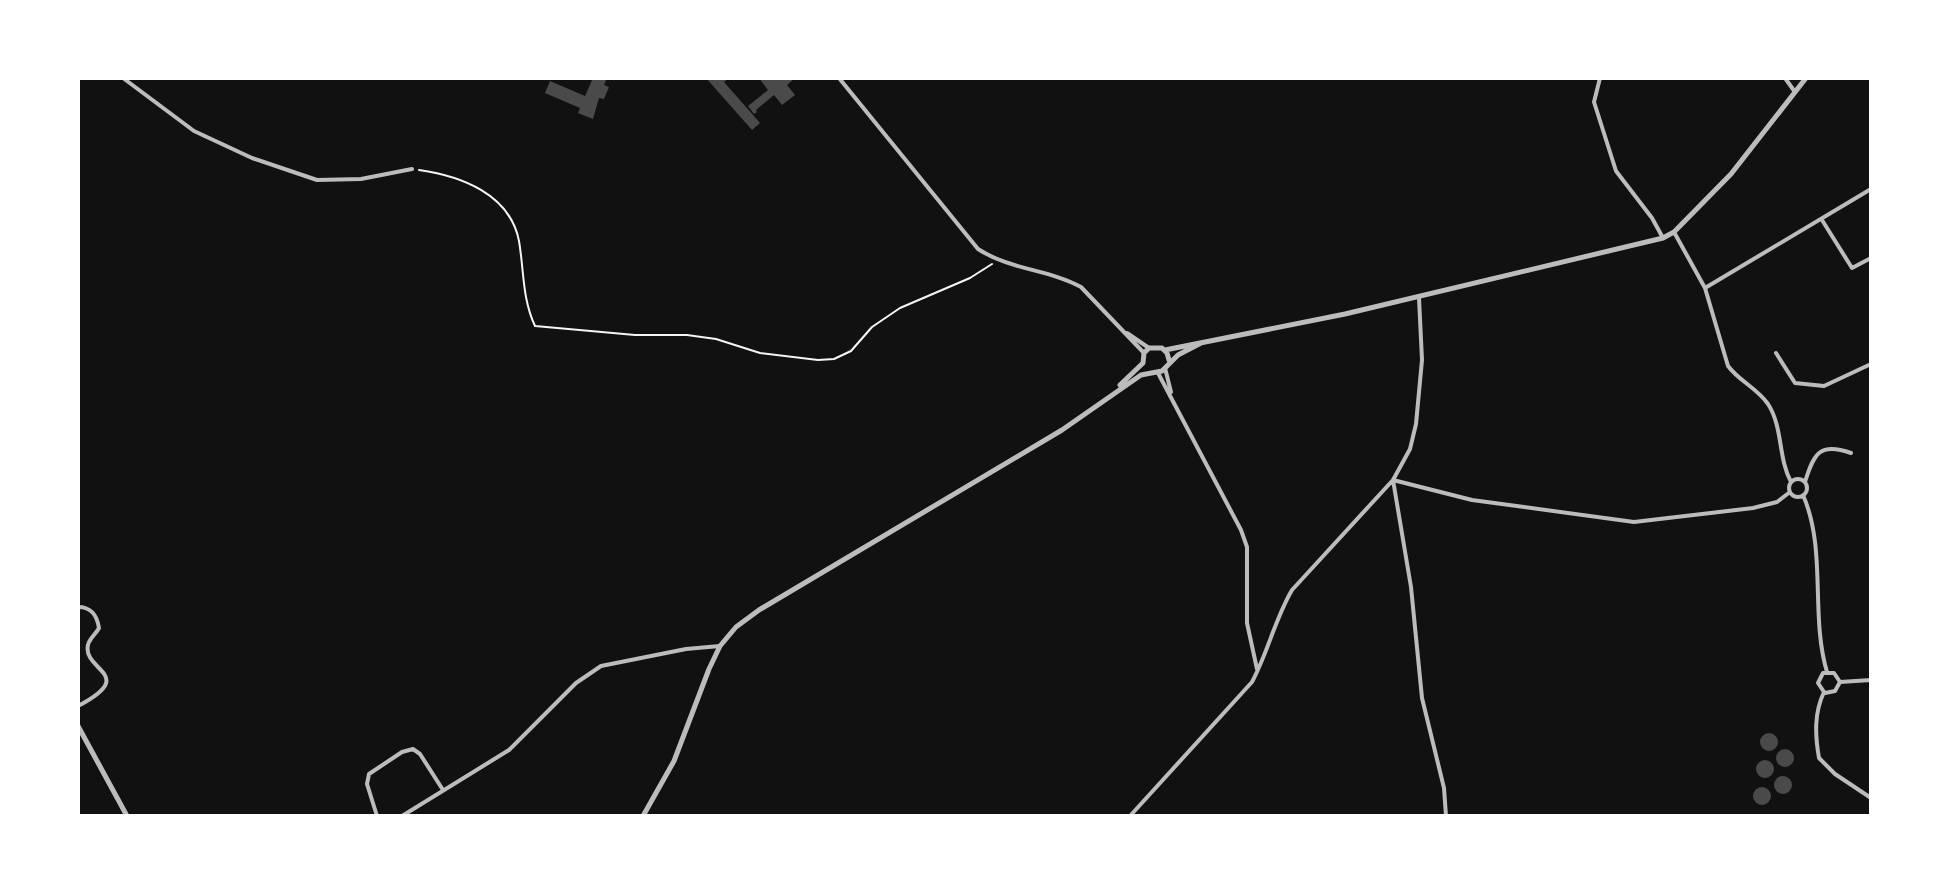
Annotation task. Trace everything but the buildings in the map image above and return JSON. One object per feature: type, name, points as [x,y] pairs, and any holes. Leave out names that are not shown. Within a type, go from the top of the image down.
[{"type":"street","points":[[123,78],[194,131],[252,158],[317,180],[361,179],[412,169]]},
{"type":"street","points":[[839,78],[978,249],[996,261],[1081,287],[1144,353]]},
{"type":"street","points":[[1600,78],[1594,102],[1616,171],[1652,218],[1663,238]]},
{"type":"street","points":[[1785,78],[1795,92]]},
{"type":"street","points":[[1165,350],[1419,298],[1663,238],[1674,232],[1731,174],[1806,78]]},
{"type":"street","points":[[1705,288],[1871,189]]},
{"type":"street","points":[[1822,220],[1852,268],[1871,258]]},
{"type":"street","points":[[1393,480],[1472,500],[1634,522],[1753,508],[1777,502],[1790,492],[1791,482],[1769,405],[1735,376],[1728,366],[1705,288],[1674,232]]},
{"type":"street","points":[[1130,816],[1252,682],[1292,590],[1393,480],[1410,449],[1416,424],[1422,360],[1419,298]]},
{"type":"street","points":[[1118,327],[1149,348]]},
{"type":"street","points":[[643,816],[674,761],[720,646],[736,627],[759,610],[1062,430],[1113,393],[1165,368],[1169,361],[1201,343]]},
{"type":"street","points":[[1113,393],[1143,363],[1144,353],[1149,348],[1158,346],[1165,350],[1169,361]]},
{"type":"street","points":[[1776,353],[1795,383],[1824,386],[1871,364]]},
{"type":"street","points":[[1143,363],[1171,394],[1241,530],[1247,547],[1247,623],[1258,671]]},
{"type":"street","points":[[1165,368],[1171,394]]},
{"type":"street","points":[[1827,672],[1819,630],[1813,523],[1803,495],[1810,465],[1819,451],[1838,449],[1851,453]]},
{"type":"street","points":[[1791,482],[1799,479],[1805,482]]},
{"type":"street","points":[[1393,480],[1411,587],[1422,698],[1444,788],[1446,816]]},
{"type":"street","points":[[1790,492],[1796,497],[1803,495]]},
{"type":"street","points":[[78,607],[85,607],[97,618],[99,628],[88,646],[88,653],[105,675],[106,682],[99,695],[78,706]]},
{"type":"street","points":[[402,816],[509,750],[576,683],[601,666],[720,646]]},
{"type":"street","points":[[1824,692],[1819,687],[1819,679],[1827,672],[1834,673],[1840,682]]},
{"type":"street","points":[[1840,682],[1871,680]]},
{"type":"street","points":[[1824,692],[1835,691],[1840,682]]},
{"type":"street","points":[[1824,692],[1816,720],[1819,758],[1835,774],[1871,798]]},
{"type":"street","points":[[78,726],[127,816]]},
{"type":"street","points":[[377,816],[367,784],[369,774],[402,752],[413,749],[420,754],[443,790]]},
{"type":"path","points":[[412,169],[443,173],[489,192],[515,224],[527,309],[535,326],[635,335],[687,335],[716,339],[760,353],[834,359],[851,351],[872,327],[900,308],[970,278],[996,261]]}]
